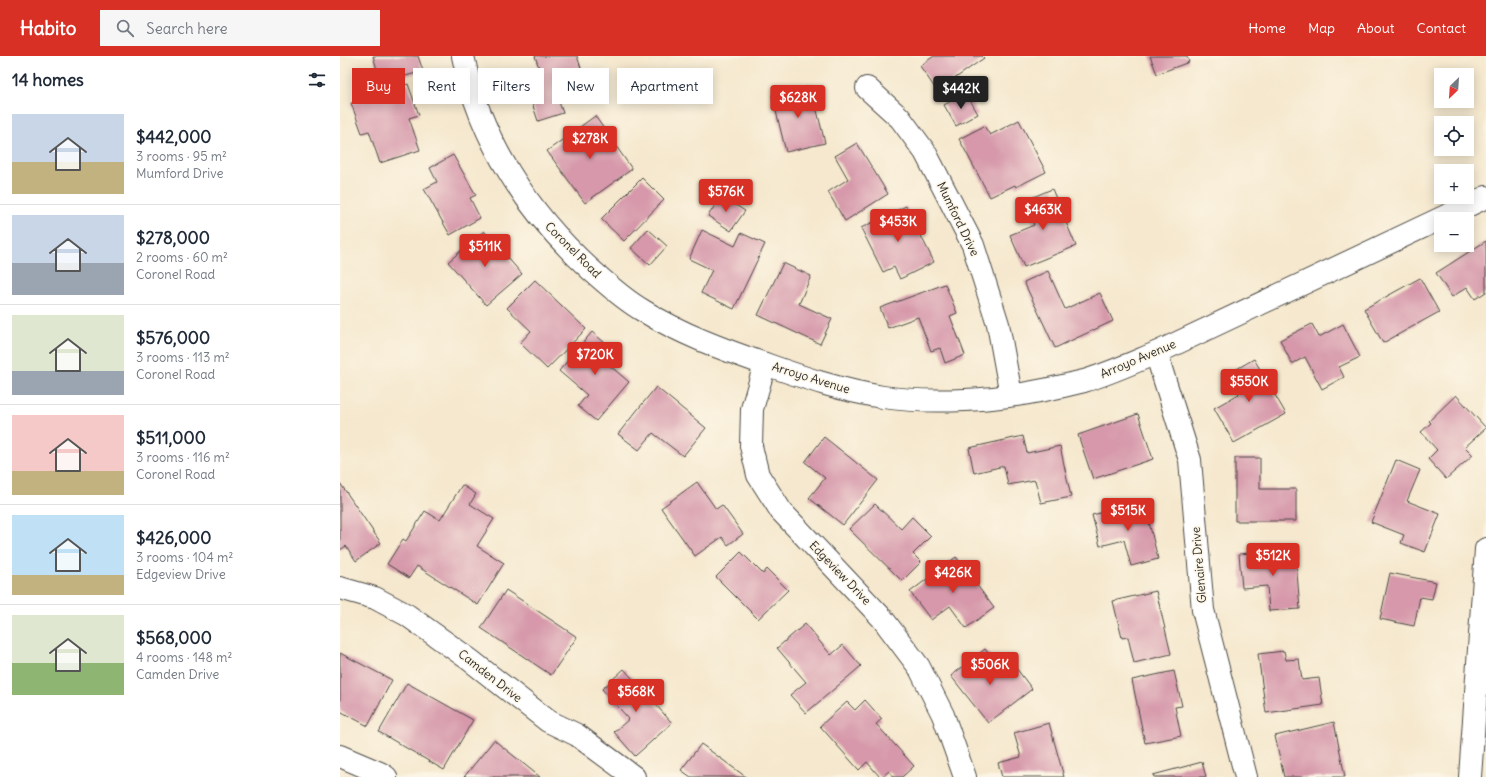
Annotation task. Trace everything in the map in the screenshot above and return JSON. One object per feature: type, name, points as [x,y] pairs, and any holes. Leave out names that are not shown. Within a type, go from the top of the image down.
[{"type":"street","name":"Coronel Road","points":[[463,56],[478,110],[494,146],[512,178],[535,210],[558,238],[609,286],[640,309],[678,330],[713,346],[765,364]]},
{"type":"street","name":"Mumford Drive","points":[[867,88],[900,118],[925,152],[973,245],[998,324],[1011,395]]},
{"type":"street","name":"Arroyo Avenue","points":[[765,364],[825,384],[885,398],[965,400],[1011,395],[1085,381],[1156,353],[1486,197]]},
{"type":"street","name":"Glenaire Drive","points":[[1156,353],[1190,460],[1203,610],[1246,777]]},
{"type":"street","name":"Edgeview Drive","points":[[765,364],[752,409],[751,446],[758,475],[781,511],[882,618],[918,667],[942,715],[965,777]]},
{"type":"street","points":[[1470,777],[1486,549]]},
{"type":"street","name":"Camden Drive","points":[[340,588],[375,598],[406,615],[470,660],[548,722],[577,735],[634,777]]},
{"type":"street","points":[[340,756],[386,777]]},
{"type":"building","points":[[373,56],[418,56],[422,68],[413,68],[413,74],[405,76],[405,68],[377,68]]},
{"type":"building","points":[[535,56],[577,56],[581,68],[552,68],[552,104],[560,104],[563,113],[538,121],[532,104],[544,104],[544,68],[539,68]]},
{"type":"building","points":[[934,56],[982,56],[984,58],[937,91],[920,66]]},
{"type":"building","points":[[1150,56],[1187,56],[1189,62],[1157,74]]},
{"type":"building","points":[[408,84],[413,98],[413,104],[415,104],[419,115],[409,118],[420,150],[380,163],[369,131],[362,133],[351,103],[405,104],[405,85]]},
{"type":"building","points":[[811,86],[825,143],[786,152],[772,95]]},
{"type":"building","points":[[966,93],[978,114],[956,126],[944,105]]},
{"type":"building","points":[[595,116],[632,169],[585,203],[547,151]]},
{"type":"building","points":[[1019,120],[1046,172],[1016,187],[1015,185],[990,197],[959,139],[984,126],[990,135]]},
{"type":"building","points":[[857,143],[888,194],[845,221],[828,192],[848,179],[835,156]]},
{"type":"building","points":[[453,155],[476,195],[470,198],[480,218],[450,235],[424,189],[437,182],[430,168]]},
{"type":"building","points":[[642,178],[664,200],[624,241],[601,219]]},
{"type":"building","points":[[1052,189],[1076,246],[1024,267],[1010,235],[1034,225],[1024,201]]},
{"type":"building","points":[[721,196],[745,211],[731,231],[708,216]]},
{"type":"building","points":[[906,206],[934,262],[900,279],[894,267],[883,272],[861,228]]},
{"type":"building","points":[[648,229],[667,246],[650,265],[631,248]]},
{"type":"building","points":[[702,230],[735,246],[741,233],[765,244],[734,309],[701,293],[712,270],[689,259]]},
{"type":"building","points":[[484,231],[522,274],[486,305],[448,262]]},
{"type":"building","points":[[1486,241],[1486,292],[1475,299],[1467,287],[1452,297],[1436,273],[1469,252],[1474,252],[1474,249]]},
{"type":"building","points":[[783,263],[811,276],[799,304],[832,319],[820,344],[758,315]]},
{"type":"building","points":[[1048,271],[1065,309],[1100,293],[1113,321],[1055,348],[1024,282]]},
{"type":"building","points":[[1420,278],[1439,312],[1383,343],[1364,309]]},
{"type":"building","points":[[535,280],[586,329],[547,369],[520,343],[531,331],[507,308]]},
{"type":"building","points":[[945,284],[957,313],[950,316],[965,355],[945,363],[940,348],[931,351],[918,317],[888,328],[880,308]]},
{"type":"building","points":[[1312,324],[1319,337],[1343,324],[1360,357],[1339,367],[1344,377],[1322,389],[1305,357],[1292,364],[1280,340]]},
{"type":"building","points":[[592,332],[617,353],[608,364],[629,382],[596,421],[578,406],[587,395],[559,371]]},
{"type":"building","points":[[1254,359],[1286,414],[1234,443],[1214,408],[1239,394],[1228,374]]},
{"type":"building","points":[[656,387],[706,428],[683,456],[653,433],[639,450],[618,434]]},
{"type":"building","points":[[1456,395],[1486,428],[1465,447],[1473,455],[1446,479],[1428,459],[1437,450],[1421,432],[1431,423],[1429,421]]},
{"type":"building","points":[[1138,414],[1153,459],[1093,479],[1078,435]]},
{"type":"building","points":[[1023,436],[1027,453],[1060,446],[1071,497],[1041,503],[1035,480],[1008,485],[1004,466],[974,473],[969,448]]},
{"type":"building","points":[[824,437],[878,480],[843,525],[809,498],[825,478],[805,462]]},
{"type":"building","points":[[1235,458],[1260,458],[1260,489],[1296,489],[1296,521],[1235,521]]},
{"type":"building","points":[[1396,460],[1420,470],[1407,501],[1440,514],[1425,552],[1401,543],[1404,535],[1371,522]]},
{"type":"building","points":[[697,482],[716,509],[722,505],[743,534],[728,545],[722,537],[695,556],[661,508]]},
{"type":"building","points":[[340,483],[381,543],[356,561],[346,546],[340,550]]},
{"type":"building","points":[[462,485],[476,494],[470,504],[494,519],[477,546],[504,563],[478,605],[417,566],[409,578],[387,564],[403,539],[406,541],[425,511],[440,520]]},
{"type":"building","points":[[1144,502],[1158,559],[1131,566],[1124,540],[1100,546],[1092,515]]},
{"type":"building","points":[[875,504],[901,529],[912,517],[931,536],[913,554],[921,562],[902,581],[849,529]]},
{"type":"building","points":[[1295,549],[1300,609],[1269,611],[1267,586],[1242,588],[1239,554]]},
{"type":"building","points":[[741,552],[763,574],[767,569],[788,590],[758,619],[716,577]]},
{"type":"building","points":[[956,557],[994,608],[966,628],[950,606],[931,620],[910,592]]},
{"type":"building","points":[[1390,573],[1436,582],[1432,599],[1420,597],[1414,626],[1380,619]]},
{"type":"building","points":[[506,590],[577,637],[551,675],[481,628]]},
{"type":"building","points":[[1156,591],[1171,654],[1134,663],[1128,637],[1122,638],[1113,601]]},
{"type":"building","points":[[805,624],[831,655],[843,645],[861,666],[806,713],[790,695],[806,682],[777,648]]},
{"type":"building","points":[[985,649],[1006,676],[1016,668],[1032,689],[988,723],[951,676]]},
{"type":"building","points":[[1284,651],[1286,660],[1299,659],[1302,680],[1319,678],[1323,705],[1266,713],[1258,654]]},
{"type":"building","points":[[340,653],[392,680],[368,726],[340,711]]},
{"type":"building","points":[[624,669],[672,723],[635,756],[614,732],[629,719],[602,689]]},
{"type":"building","points":[[1174,671],[1182,706],[1175,707],[1181,736],[1145,743],[1132,680]]},
{"type":"building","points":[[407,683],[473,720],[444,770],[379,732]]},
{"type":"building","points":[[865,700],[882,719],[876,724],[914,766],[902,777],[894,777],[889,771],[880,777],[867,762],[859,770],[820,726],[847,702],[855,710]]},
{"type":"building","points":[[1334,722],[1345,777],[1284,777],[1275,736]]},
{"type":"building","points":[[1049,723],[1064,777],[1002,777],[998,763],[1021,757],[1014,733]]},
{"type":"building","points":[[494,740],[540,777],[464,777]]},
{"type":"building","points":[[701,744],[746,777],[691,777],[681,770]]},
{"type":"building","points":[[1202,762],[1206,777],[1154,777],[1153,775]]}]
